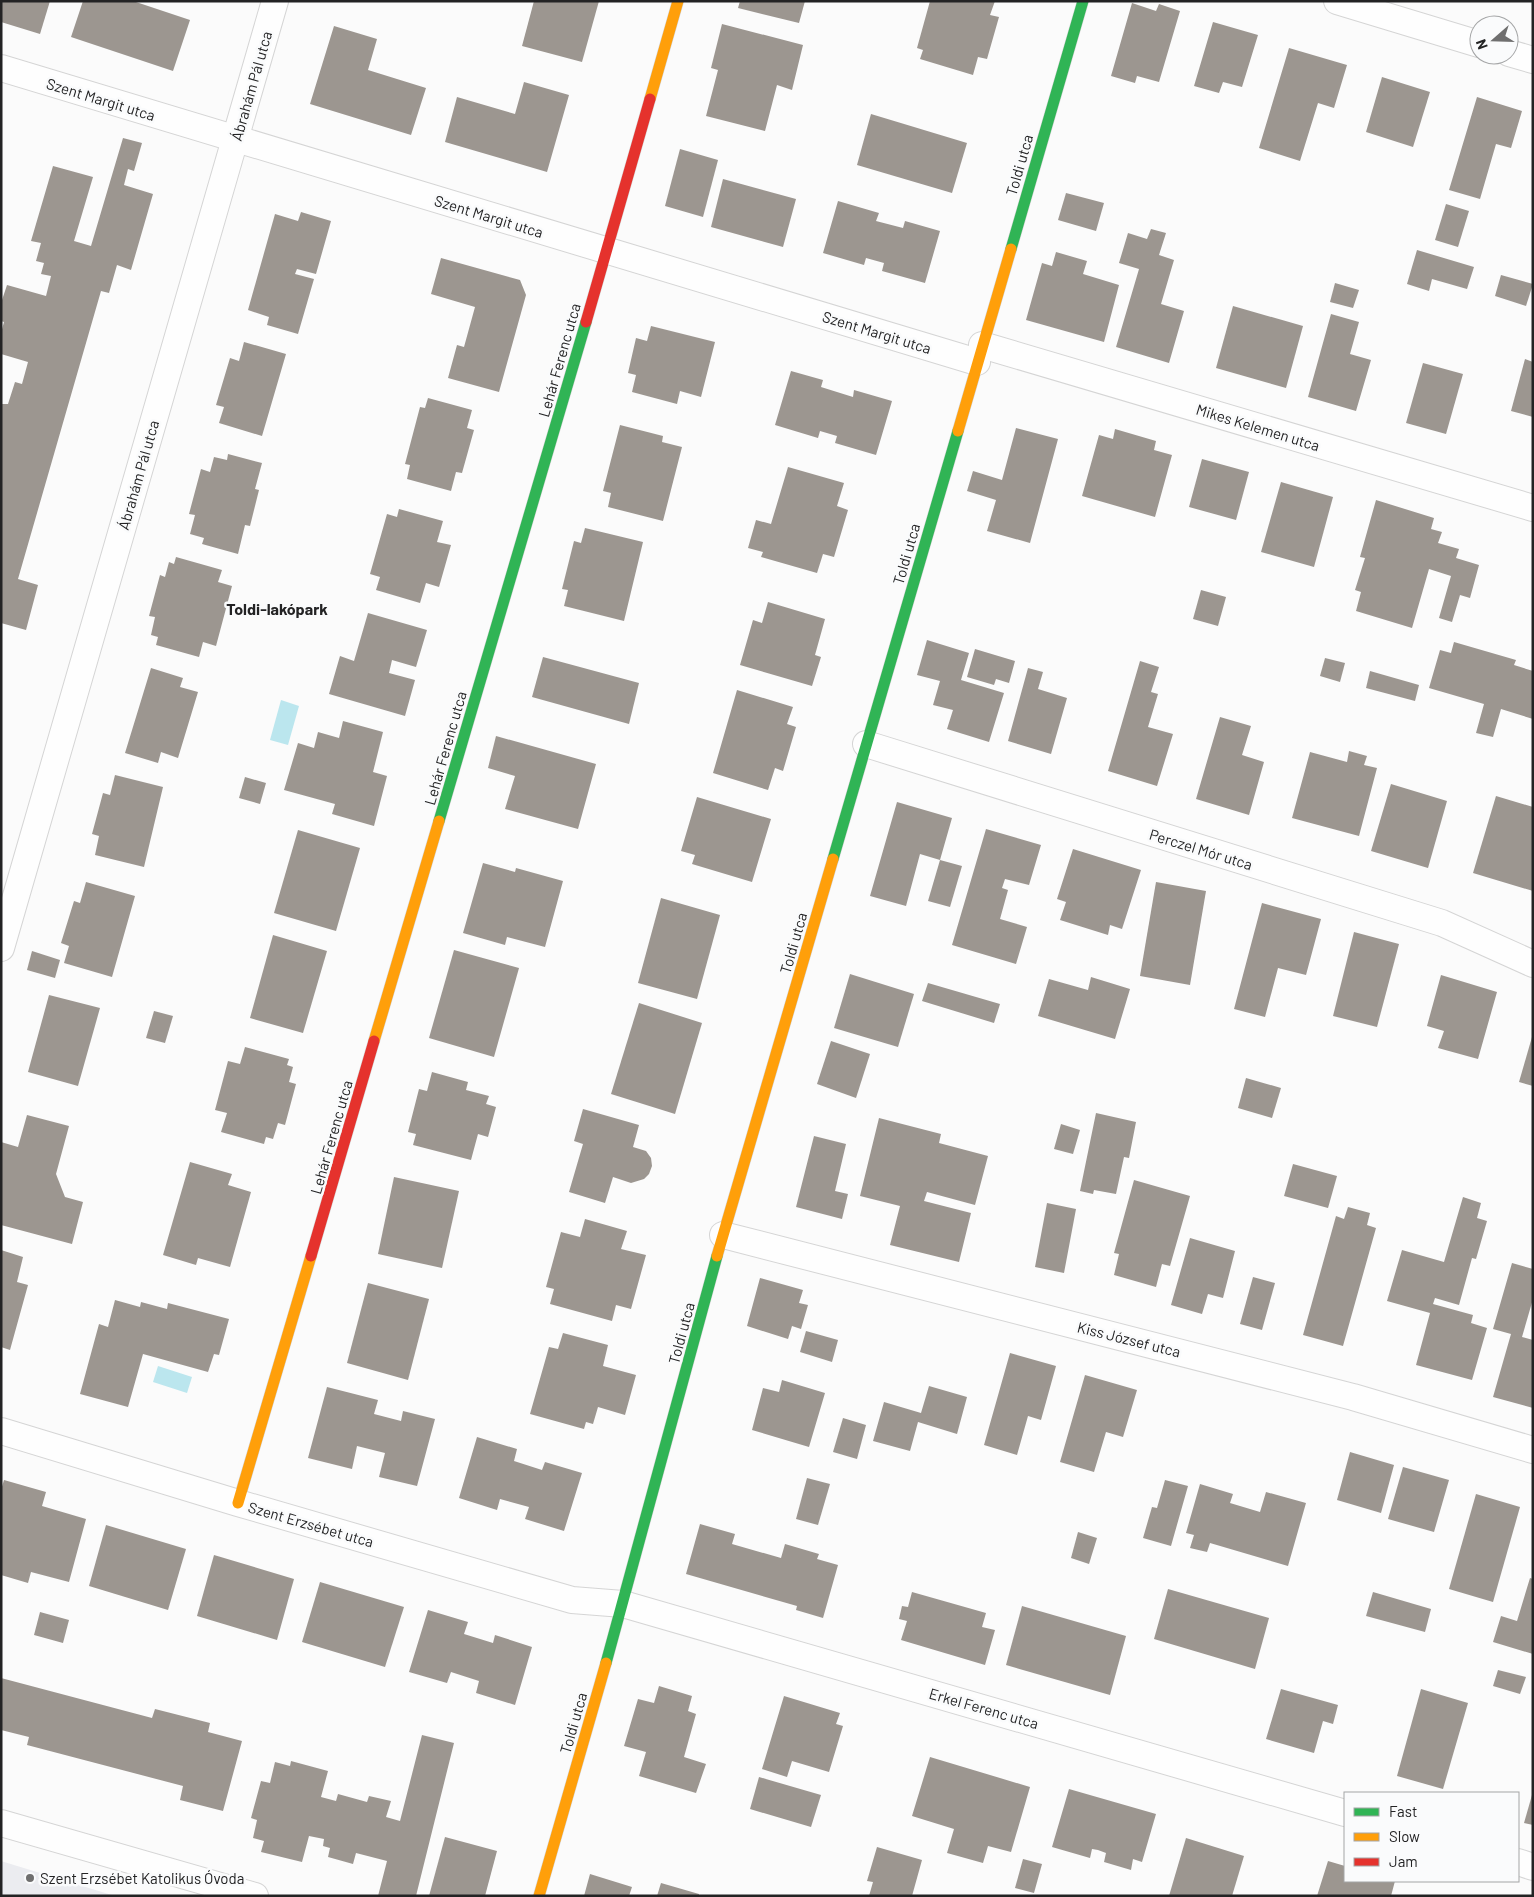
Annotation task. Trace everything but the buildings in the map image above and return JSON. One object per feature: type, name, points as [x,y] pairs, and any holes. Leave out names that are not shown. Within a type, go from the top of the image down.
[{"type":"street","name":"Ábrahám Pál utca","points":[[1,948],[12,872],[236,140],[275,1]]},
{"type":"street","name":"Lehár Ferenc utca","points":[[238,1503],[678,1]]},
{"type":"street","name":"Toldi utca","points":[[539,1896],[623,1604],[723,1235],[1083,1]]},
{"type":"street","points":[[1337,1],[1469,41]]},
{"type":"street","points":[[1519,56],[1533,60]]},
{"type":"street","name":"Szent Margit utca","points":[[1,68],[606,252],[980,354]]},
{"type":"street","name":"Mikes Kelemen utca","points":[[980,354],[1533,508]]},
{"type":"street","name":"Perczel Mór utca","points":[[866,744],[1442,923],[1533,964]]},
{"type":"street","name":"Kiss József utca","points":[[723,1235],[1353,1396],[1533,1450]]},
{"type":"street","name":"Szent Erzsébet utca","points":[[1,1431],[238,1503],[572,1600],[623,1604]]},
{"type":"street","name":"Erkel Ferenc utca","points":[[623,1604],[1344,1812]]},
{"type":"street","points":[[1,1823],[255,1896]]},
{"type":"street","points":[[1519,1862],[1533,1867]]},
{"type":"shaded area","name":"Szent Erzsébet Katolikus Óvoda","points":[[1,1861],[115,1896],[1,1896]]},
{"type":"water","points":[[281,700],[299,706],[288,745],[270,740]]},
{"type":"water","points":[[158,1366],[192,1377],[187,1393],[153,1382]]},
{"type":"traffic: fast","points":[[1011,249],[1083,1]]},
{"type":"traffic: fast","points":[[439,821],[586,322]]},
{"type":"traffic: fast","points":[[833,859],[958,431]]},
{"type":"traffic: fast","points":[[606,1663],[717,1256]]},
{"type":"traffic: slow","points":[[650,99],[678,1]]},
{"type":"traffic: slow","points":[[958,431],[1011,249]]},
{"type":"traffic: slow","points":[[374,1041],[439,821]]},
{"type":"traffic: slow","points":[[717,1256],[833,859]]},
{"type":"traffic: slow","points":[[238,1503],[311,1256]]},
{"type":"traffic: slow","points":[[539,1896],[606,1663]]},
{"type":"traffic: jam","points":[[586,322],[650,99]]},
{"type":"traffic: jam","points":[[311,1256],[374,1041]]},
{"type":"place","name":"Szent Erzsébet Katolikus Óvoda","points":[[30,1878]]},
{"type":"district","name":"Toldi-lakópark","points":[[277,608]]}]
